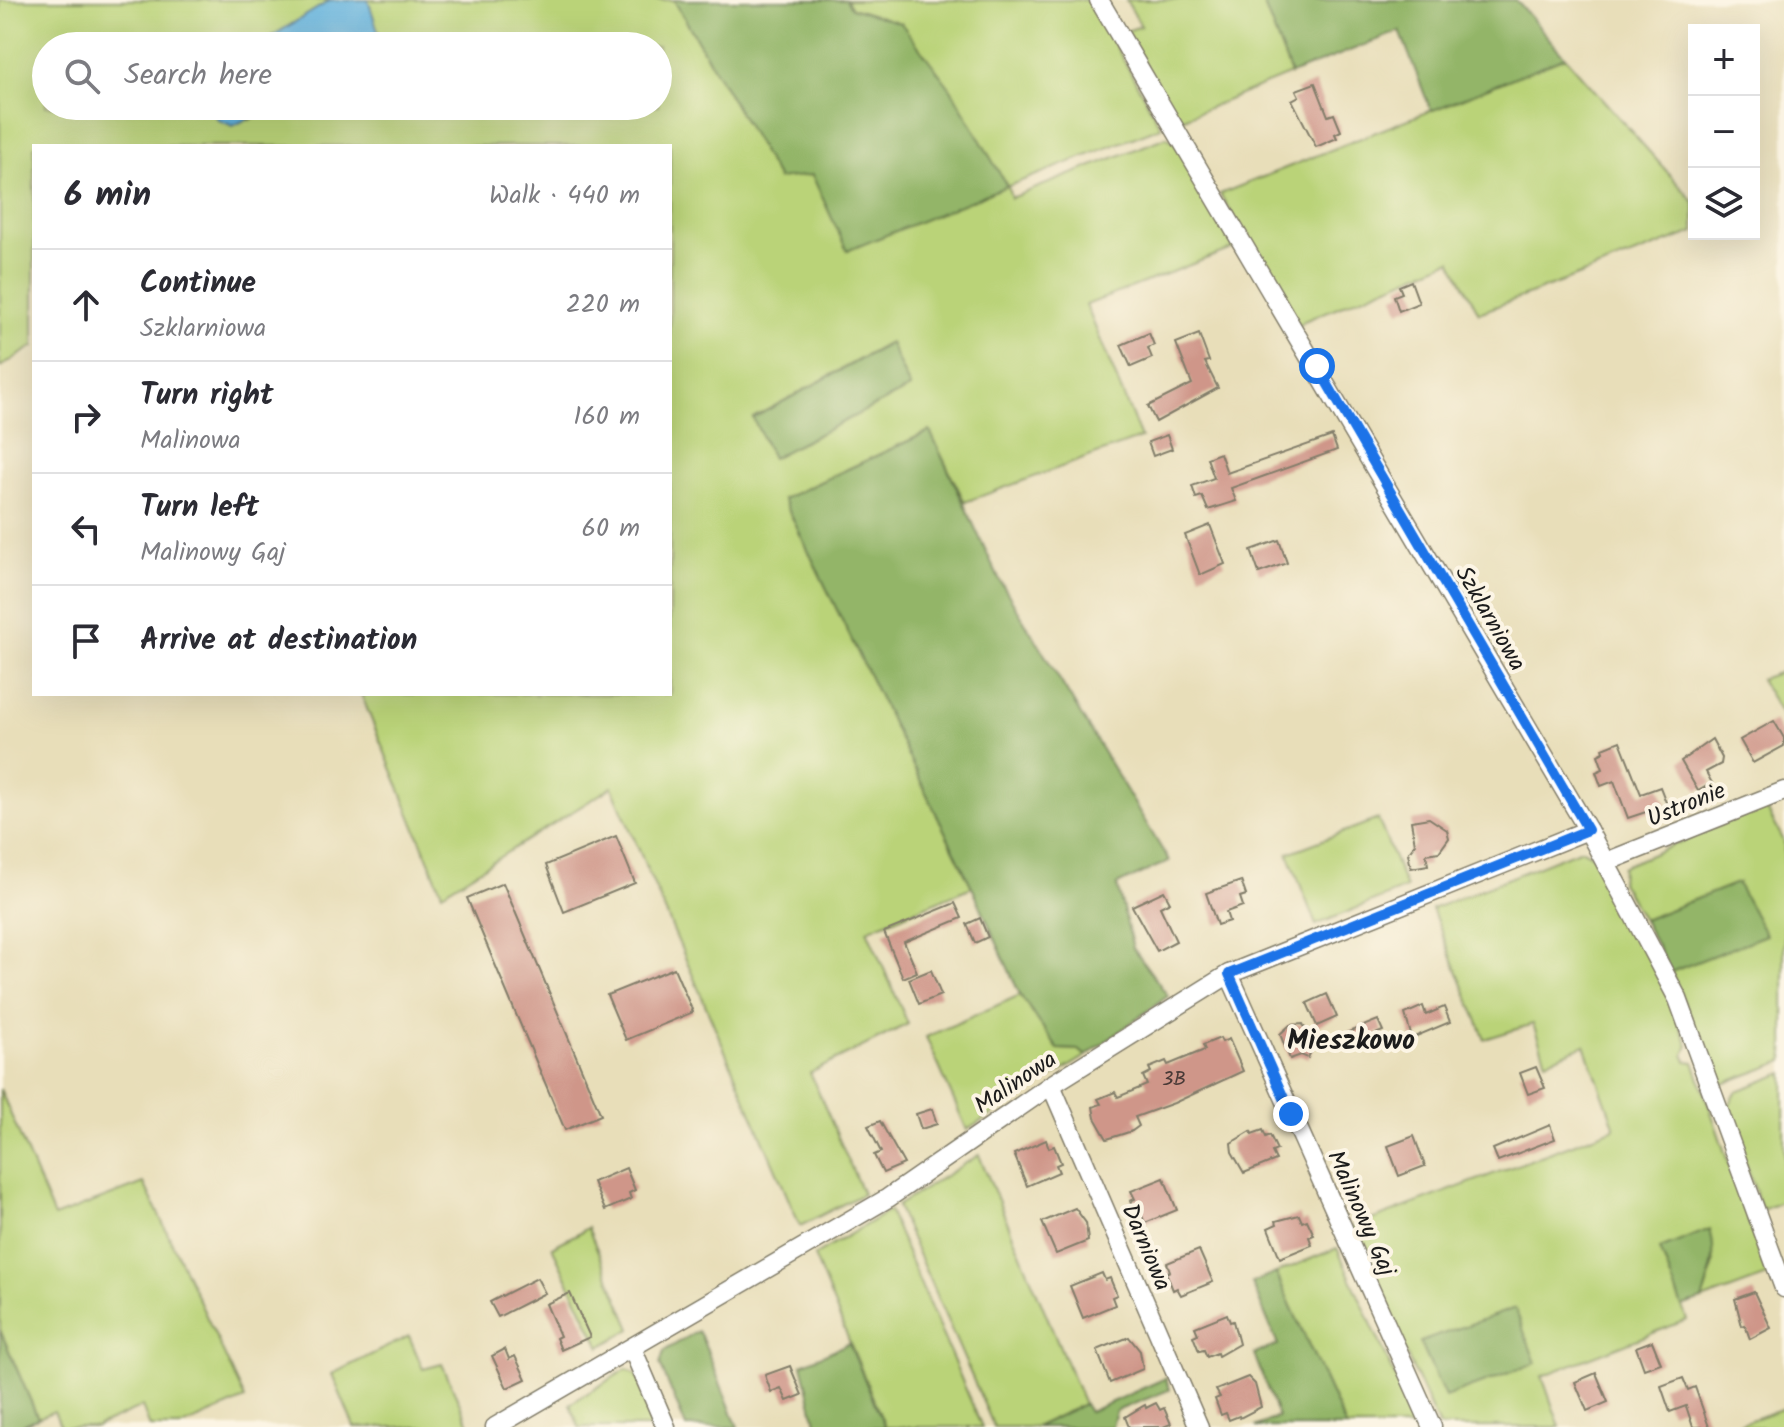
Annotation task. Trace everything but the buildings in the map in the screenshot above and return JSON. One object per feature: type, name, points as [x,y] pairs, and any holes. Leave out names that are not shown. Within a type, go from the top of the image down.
[{"type":"street","name":"Szklarniowa","points":[[1099,0],[1606,862],[1678,999],[1784,1288]]},
{"type":"street","name":"Ustronie","points":[[1606,862],[1784,791]]},
{"type":"street","name":"Malinowa","points":[[495,1427],[888,1198],[1051,1085],[1229,974],[1588,830]]},
{"type":"street","name":"Malinowy Gaj","points":[[1229,974],[1432,1427]]},
{"type":"street","name":"Darniowa","points":[[1051,1085],[1199,1427]]},
{"type":"street","points":[[632,1348],[666,1427]]},
{"type":"green space","points":[[0,0],[331,0],[279,32],[32,32],[32,120],[672,120],[672,32],[378,32],[368,0],[674,0],[778,179],[901,23],[851,8],[846,0],[1090,0],[1161,127],[1008,186],[1011,198],[1167,137],[1177,145],[1234,248],[1086,305],[1141,438],[965,502],[929,431],[783,499],[972,887],[867,930],[908,1024],[810,1073],[863,1194],[800,1226],[612,787],[442,893],[362,696],[672,696],[672,144],[32,144],[32,347],[0,367]],"holes":[[[889,343],[910,387],[772,458],[753,418]]]},
{"type":"green space","points":[[674,0],[846,0],[851,8],[901,23],[951,89],[1007,186],[847,251],[812,175],[778,179]]},
{"type":"green space","points":[[1126,0],[1262,0],[1291,74],[1177,121],[1126,31],[1141,26]]},
{"type":"green space","points":[[1262,0],[1516,0],[1565,57],[1431,111],[1400,31],[1291,74]]},
{"type":"green space","points":[[1565,57],[1688,195],[1688,234],[1479,313],[1451,260],[1304,321],[1299,327],[1220,194]]},
{"type":"green space","points":[[890,343],[910,388],[772,458],[753,418]]},
{"type":"green space","points":[[930,431],[999,579],[1169,861],[1117,885],[1133,948],[1168,996],[1086,1056],[1079,1050],[1058,1049],[1020,995],[972,887],[783,499]]},
{"type":"green space","points":[[1784,671],[1784,719],[1760,679]]},
{"type":"green space","points":[[1765,806],[1784,841],[1784,1061],[1720,1085],[1671,972],[1738,883],[1643,920],[1621,882],[1622,867]]},
{"type":"green space","points":[[1378,819],[1406,888],[1316,925],[1288,853]]},
{"type":"green space","points":[[1581,849],[1592,855],[1659,976],[1688,1045],[1684,1055],[1687,1061],[1694,1062],[1767,1276],[1702,1300],[1714,1264],[1710,1230],[1660,1249],[1687,1320],[1542,1376],[1560,1427],[1439,1427],[1350,1228],[1615,1128],[1585,1045],[1546,1061],[1533,1024],[1485,1039],[1432,909]]},
{"type":"green space","points":[[1737,883],[1766,935],[1671,972],[1643,920]]},
{"type":"green space","points":[[1020,995],[1058,1049],[1079,1050],[1086,1056],[967,1130],[926,1037]]},
{"type":"green space","points":[[1784,1073],[1784,1201],[1762,1210],[1727,1110],[1737,1091]]},
{"type":"green space","points":[[0,1089],[54,1217],[144,1183],[245,1399],[180,1427],[150,1427],[142,1407],[96,1427],[61,1427],[54,1411],[38,1418],[0,1330]]},
{"type":"green space","points":[[979,1155],[1084,1404],[1035,1427],[994,1427],[897,1206]]},
{"type":"green space","points":[[889,1211],[982,1427],[885,1427],[814,1256]]},
{"type":"green space","points":[[588,1228],[631,1329],[600,1347],[552,1247]]},
{"type":"green space","points":[[1710,1229],[1713,1257],[1702,1300],[1682,1307],[1660,1249]]},
{"type":"green space","points":[[1337,1248],[1418,1427],[1346,1427],[1276,1273]]},
{"type":"green space","points":[[1276,1273],[1346,1427],[1255,1427],[1278,1417],[1254,1354],[1278,1345],[1252,1283]]},
{"type":"green space","points":[[1515,1308],[1536,1363],[1445,1397],[1420,1342]]},
{"type":"green space","points":[[0,1330],[38,1418],[18,1427],[0,1427]]},
{"type":"green space","points":[[698,1331],[738,1427],[686,1427],[660,1364],[664,1351]]},
{"type":"green space","points":[[409,1336],[423,1369],[442,1364],[469,1424],[464,1427],[354,1427],[332,1374]]},
{"type":"green space","points":[[849,1343],[885,1427],[817,1427],[802,1364]]},
{"type":"green space","points":[[627,1369],[638,1376],[660,1427],[579,1427],[570,1404]]},
{"type":"green space","points":[[1166,1378],[1169,1390],[1116,1411],[1112,1427],[1035,1427],[1084,1404],[1089,1412]]},
{"type":"green space","points":[[1784,1408],[1784,1427],[1731,1427]]},
{"type":"water","points":[[331,0],[368,0],[378,32],[279,32]]},
{"type":"water","points":[[218,120],[245,120],[233,126]]},
{"type":"district","name":"Mieszkowo","points":[[1351,1039]]},
{"type":"route","points":[[1291,1114],[1229,974],[1588,830],[1317,366]]}]
